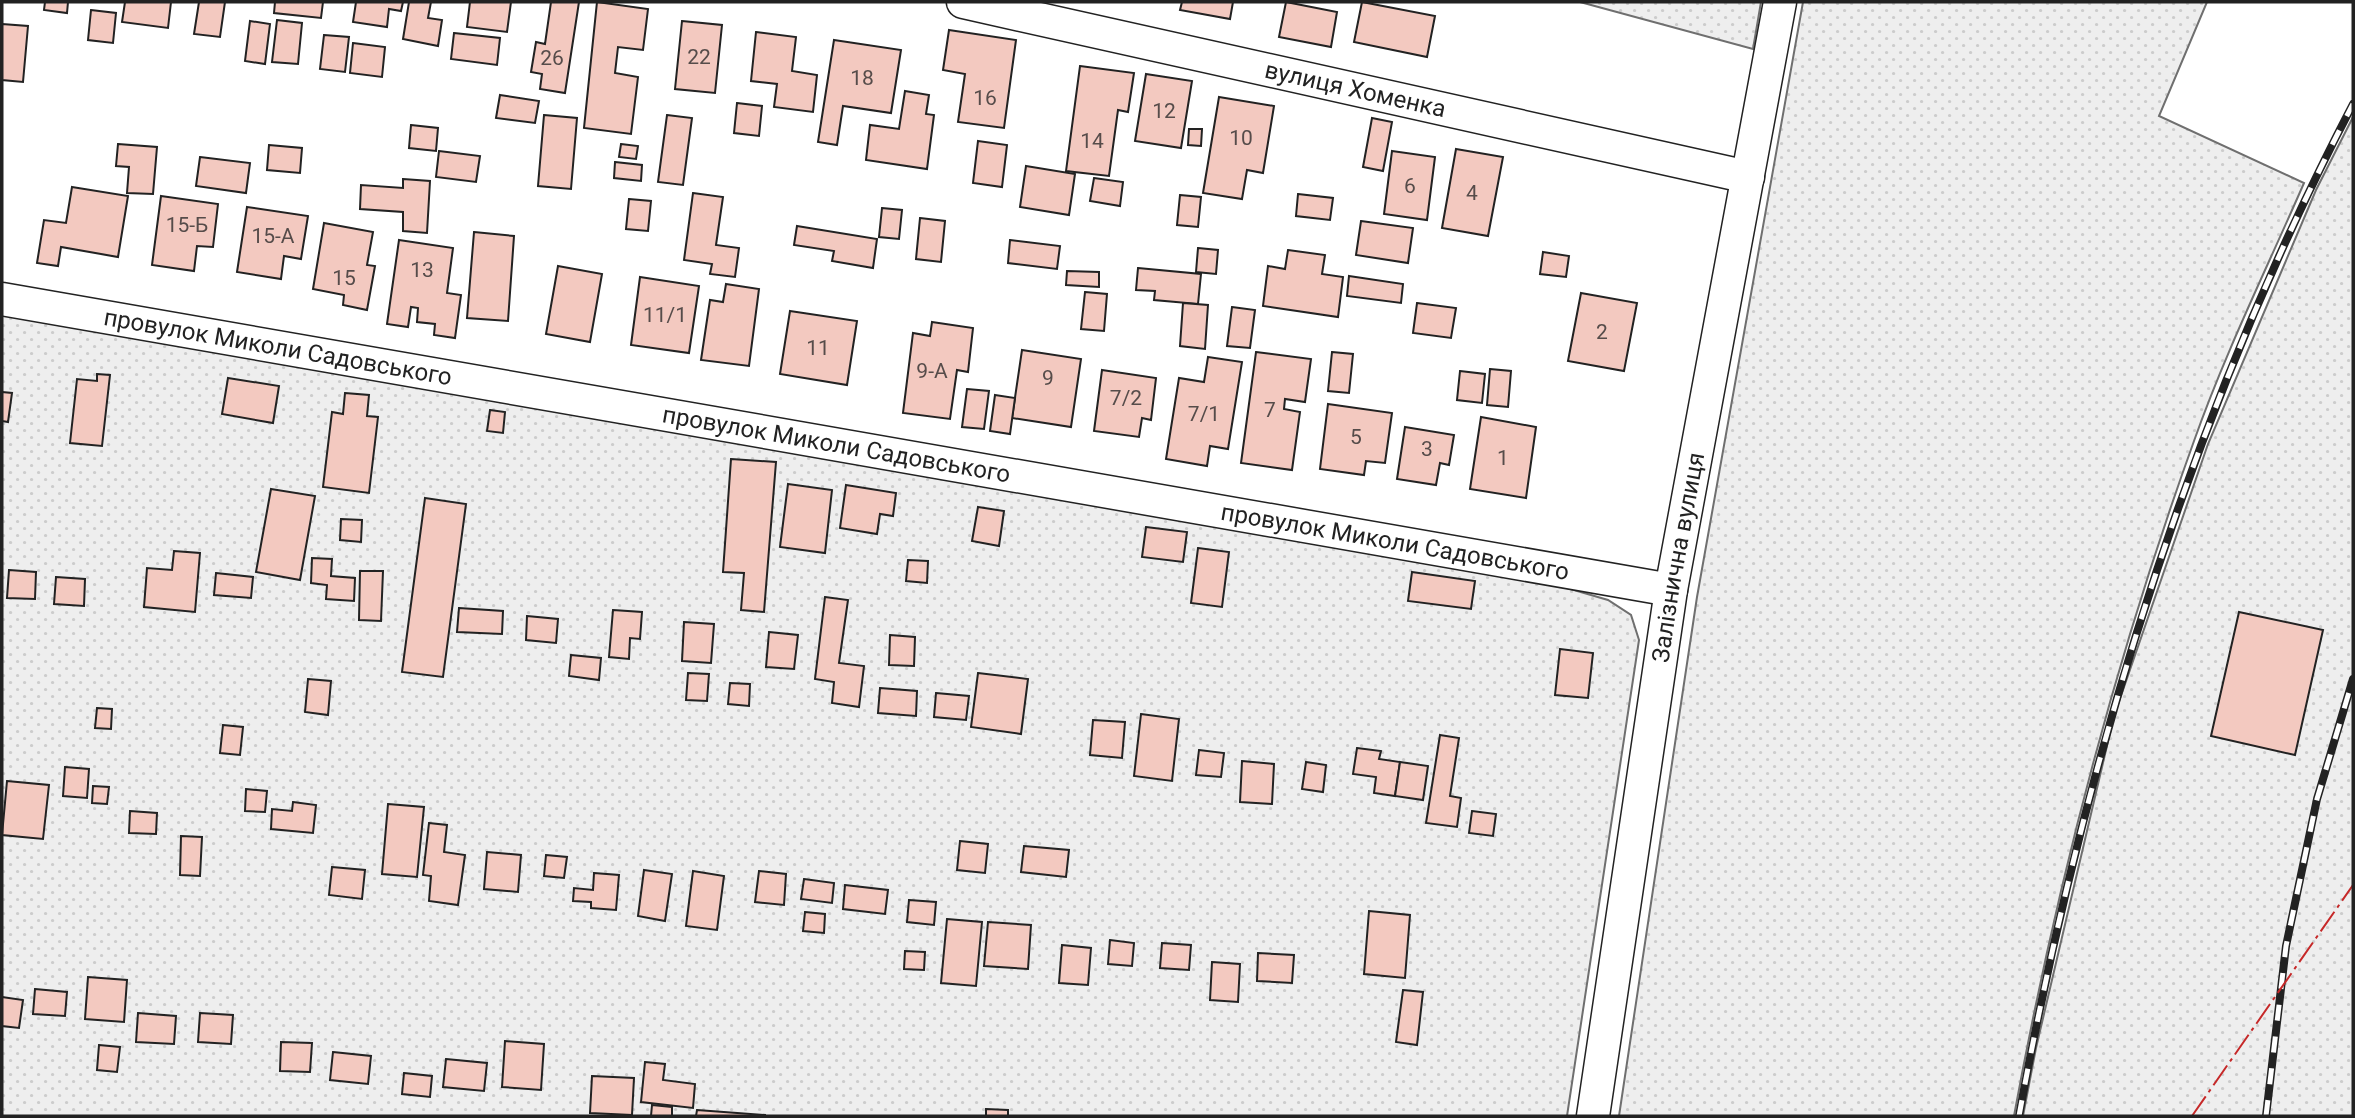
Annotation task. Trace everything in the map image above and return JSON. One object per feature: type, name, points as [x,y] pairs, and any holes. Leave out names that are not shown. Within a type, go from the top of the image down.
[{"type":"street","name":"вулиця Хоменка","points":[[963,2],[1748,177]]},
{"type":"street","name":"Залізнична вулиця","points":[[1593,1116],[1671,590],[1780,2]]},
{"type":"street","name":"провулок Миколи Садовського","points":[[2,299],[1671,590]]},
{"type":"shaded area","points":[[1580,2],[1761,2],[1753,49]]},
{"type":"shaded area","points":[[1803,2],[2207,2],[2159,116],[2304,183],[2206,408],[2138,607],[2113,690],[2069,860],[2014,1116],[1619,1116],[1697,597]]},
{"type":"shaded area","points":[[2353,117],[2353,1116],[2023,1116],[2036,1048],[2114,716],[2208,444],[2316,190]]},
{"type":"shaded area","points":[[2,310],[1498,568],[1608,600],[1631,615],[1639,640],[1567,1116],[2,1116]]},
{"type":"building","points":[[45,2],[68,2],[67,13],[44,10]]},
{"type":"building","points":[[125,2],[171,2],[168,28],[122,22]]},
{"type":"building","points":[[199,2],[225,2],[220,37],[194,34]]},
{"type":"building","points":[[275,2],[323,2],[321,18],[274,13]]},
{"type":"building","points":[[356,2],[403,2],[401,11],[389,9],[387,27],[353,22]]},
{"type":"building","points":[[409,2],[431,2],[428,18],[442,20],[438,46],[403,39]]},
{"type":"building","points":[[470,2],[511,2],[507,32],[467,27]]},
{"type":"building","points":[[551,2],[579,2],[565,93],[540,89],[542,74],[531,72],[536,42],[545,44]]},
{"type":"building","points":[[597,2],[648,9],[643,50],[618,47],[615,73],[638,77],[631,134],[584,128]]},
{"type":"building","points":[[1182,2],[1233,2],[1230,19],[1180,10]]},
{"type":"building","points":[[1286,2],[1337,12],[1331,47],[1279,37]]},
{"type":"building","points":[[1362,2],[1435,16],[1427,57],[1354,42]]},
{"type":"building","points":[[91,10],[116,13],[113,43],[88,40]]},
{"type":"building","points":[[277,20],[302,23],[298,64],[272,62]]},
{"type":"building","points":[[250,21],[270,24],[265,64],[245,61]]},
{"type":"building","points":[[682,21],[722,25],[715,93],[675,89]]},
{"type":"building","points":[[2,24],[28,26],[23,82],[2,80]]},
{"type":"building","points":[[949,30],[1016,40],[1004,128],[958,122],[965,74],[943,70]]},
{"type":"building","points":[[756,32],[796,37],[792,71],[817,75],[813,112],[774,107],[777,84],[751,81]]},
{"type":"building","points":[[454,33],[500,38],[497,65],[451,59]]},
{"type":"building","points":[[324,35],[349,37],[345,72],[320,69]]},
{"type":"building","points":[[834,40],[901,50],[891,113],[843,106],[837,145],[818,142]]},
{"type":"building","points":[[353,43],[385,47],[382,77],[350,73]]},
{"type":"building","points":[[1080,66],[1134,73],[1128,112],[1118,110],[1109,176],[1066,171]]},
{"type":"building","points":[[1146,74],[1192,81],[1181,148],[1135,141]]},
{"type":"building","points":[[905,91],[929,95],[926,114],[934,115],[927,169],[866,160],[870,125],[899,129]]},
{"type":"building","points":[[500,95],[539,101],[535,123],[496,118]]},
{"type":"building","points":[[1219,97],[1274,106],[1263,173],[1247,170],[1242,199],[1203,193]]},
{"type":"building","points":[[737,103],[762,106],[759,136],[734,133]]},
{"type":"building","points":[[544,115],[577,118],[571,189],[538,186]]},
{"type":"building","points":[[667,115],[692,118],[683,185],[658,182]]},
{"type":"building","points":[[1372,118],[1392,122],[1383,171],[1363,167]]},
{"type":"building","points":[[411,125],[438,128],[436,151],[409,148]]},
{"type":"building","points":[[1189,129],[1202,129],[1201,146],[1188,145]]},
{"type":"building","points":[[978,141],[1007,145],[1002,187],[973,183]]},
{"type":"building","points":[[118,144],[157,147],[153,194],[127,193],[129,167],[116,166]]},
{"type":"building","points":[[621,144],[638,146],[636,159],[619,157]]},
{"type":"building","points":[[269,145],[302,148],[300,173],[267,170]]},
{"type":"building","points":[[1456,149],[1503,157],[1488,236],[1442,228]]},
{"type":"building","points":[[439,151],[480,156],[476,182],[436,177]]},
{"type":"building","points":[[1392,151],[1435,157],[1427,220],[1384,214]]},
{"type":"building","points":[[200,157],[250,163],[246,193],[196,186]]},
{"type":"building","points":[[615,162],[642,165],[641,181],[614,178]]},
{"type":"building","points":[[1026,166],[1075,174],[1069,215],[1020,207]]},
{"type":"building","points":[[1094,178],[1123,182],[1120,206],[1090,201]]},
{"type":"building","points":[[403,179],[430,181],[427,233],[403,231],[403,212],[360,209],[361,185],[403,188]]},
{"type":"building","points":[[72,187],[128,196],[118,257],[61,247],[58,266],[37,263],[44,220],[66,223]]},
{"type":"building","points":[[693,193],[723,197],[716,245],[739,248],[735,277],[710,274],[712,264],[684,260]]},
{"type":"building","points":[[1298,194],[1333,198],[1330,220],[1296,216]]},
{"type":"building","points":[[1180,195],[1201,197],[1198,227],[1177,225]]},
{"type":"building","points":[[161,196],[218,204],[213,247],[197,246],[194,271],[152,265]]},
{"type":"building","points":[[629,199],[651,201],[648,231],[626,229]]},
{"type":"building","points":[[247,207],[308,216],[301,259],[284,256],[281,279],[237,272]]},
{"type":"building","points":[[882,208],[902,210],[899,239],[879,237]]},
{"type":"building","points":[[920,218],[945,221],[941,262],[916,259]]},
{"type":"building","points":[[1361,221],[1413,228],[1408,263],[1356,255]]},
{"type":"building","points":[[324,223],[373,232],[367,265],[375,266],[367,310],[343,305],[344,295],[313,289]]},
{"type":"building","points":[[797,226],[877,239],[873,268],[832,261],[834,251],[794,245]]},
{"type":"building","points":[[474,232],[514,236],[508,321],[467,318]]},
{"type":"building","points":[[399,240],[453,248],[447,293],[461,295],[455,338],[434,335],[435,324],[417,322],[418,308],[411,307],[408,327],[387,324]]},
{"type":"building","points":[[1010,240],[1060,246],[1057,269],[1008,263]]},
{"type":"building","points":[[1198,248],[1218,250],[1216,274],[1196,272]]},
{"type":"building","points":[[1288,250],[1325,255],[1322,274],[1343,277],[1338,317],[1263,306],[1268,266],[1285,269]]},
{"type":"building","points":[[1543,252],[1569,256],[1566,277],[1540,274]]},
{"type":"building","points":[[558,266],[602,274],[590,342],[546,334]]},
{"type":"building","points":[[1138,268],[1201,274],[1198,304],[1154,300],[1155,291],[1136,290]]},
{"type":"building","points":[[1067,271],[1099,272],[1099,287],[1066,285]]},
{"type":"building","points":[[1349,276],[1403,284],[1401,303],[1347,296]]},
{"type":"building","points":[[640,277],[699,286],[689,353],[631,345]]},
{"type":"building","points":[[726,284],[759,289],[749,366],[701,360],[710,300],[723,302]]},
{"type":"building","points":[[1085,292],[1107,294],[1104,331],[1081,329]]},
{"type":"building","points":[[1581,293],[1637,303],[1624,371],[1568,361]]},
{"type":"building","points":[[1183,303],[1208,305],[1205,349],[1180,346]]},
{"type":"building","points":[[1417,303],[1456,308],[1451,338],[1413,333]]},
{"type":"building","points":[[1232,307],[1255,310],[1250,348],[1227,346]]},
{"type":"building","points":[[790,311],[857,321],[847,385],[780,374]]},
{"type":"building","points":[[932,322],[973,328],[968,372],[957,370],[950,419],[903,413],[913,333],[930,336]]},
{"type":"building","points":[[1022,350],[1081,359],[1071,427],[1012,418]]},
{"type":"building","points":[[1256,352],[1311,359],[1305,402],[1285,399],[1284,409],[1300,412],[1292,470],[1241,463]]},
{"type":"building","points":[[1332,352],[1353,354],[1349,393],[1328,391]]},
{"type":"building","points":[[1208,357],[1242,362],[1228,449],[1210,446],[1207,466],[1166,459],[1179,378],[1204,382]]},
{"type":"building","points":[[1490,369],[1511,371],[1508,407],[1487,405]]},
{"type":"building","points":[[1102,370],[1156,378],[1151,420],[1142,418],[1139,437],[1094,431]]},
{"type":"building","points":[[1460,371],[1485,374],[1482,403],[1457,400]]},
{"type":"building","points":[[97,374],[110,375],[102,446],[70,443],[77,379],[97,381]]},
{"type":"building","points":[[228,378],[279,386],[273,423],[222,414]]},
{"type":"building","points":[[967,389],[989,391],[984,429],[962,427]]},
{"type":"building","points":[[2,392],[12,393],[8,422],[2,421]]},
{"type":"building","points":[[345,393],[369,395],[367,416],[378,417],[369,493],[323,487],[332,412],[343,414]]},
{"type":"building","points":[[995,395],[1015,398],[1010,434],[990,431]]},
{"type":"building","points":[[1328,404],[1392,413],[1385,463],[1366,461],[1364,475],[1320,469]]},
{"type":"building","points":[[490,410],[505,412],[503,433],[487,431]]},
{"type":"building","points":[[1481,417],[1536,427],[1526,498],[1470,489]]},
{"type":"building","points":[[1405,427],[1454,435],[1449,465],[1440,463],[1436,485],[1397,479]]},
{"type":"building","points":[[731,459],[776,462],[764,612],[741,610],[744,573],[723,572]]},
{"type":"building","points":[[788,484],[832,490],[825,553],[780,547]]},
{"type":"building","points":[[846,485],[896,493],[893,516],[880,514],[877,534],[840,528]]},
{"type":"building","points":[[271,489],[315,496],[300,580],[256,572]]},
{"type":"building","points":[[425,498],[466,504],[443,677],[402,672]]},
{"type":"building","points":[[978,507],[1004,511],[999,546],[972,541]]},
{"type":"building","points":[[341,519],[362,520],[361,542],[340,540]]},
{"type":"building","points":[[1146,527],[1187,532],[1183,562],[1142,557]]},
{"type":"building","points":[[1198,548],[1229,552],[1222,607],[1191,603]]},
{"type":"building","points":[[174,551],[200,553],[195,612],[144,607],[147,568],[172,570]]},
{"type":"building","points":[[312,558],[332,559],[331,576],[355,578],[354,601],[326,599],[327,585],[311,583]]},
{"type":"building","points":[[908,560],[928,561],[927,583],[906,581]]},
{"type":"building","points":[[9,570],[36,572],[35,599],[7,598]]},
{"type":"building","points":[[360,571],[383,571],[381,621],[359,620]]},
{"type":"building","points":[[1412,572],[1475,581],[1471,609],[1408,601]]},
{"type":"building","points":[[216,573],[253,577],[251,598],[214,595]]},
{"type":"building","points":[[56,577],[85,579],[84,606],[54,604]]},
{"type":"building","points":[[825,597],[848,600],[839,663],[864,666],[859,707],[832,703],[834,682],[815,679]]},
{"type":"building","points":[[459,608],[503,611],[502,634],[457,632]]},
{"type":"building","points":[[613,610],[642,612],[640,639],[630,638],[629,659],[609,657]]},
{"type":"building","points":[[2239,612],[2323,630],[2295,755],[2211,736]]},
{"type":"building","points":[[527,616],[558,619],[556,643],[526,640]]},
{"type":"building","points":[[684,622],[714,624],[711,663],[682,661]]},
{"type":"building","points":[[769,632],[798,635],[794,669],[766,667]]},
{"type":"building","points":[[890,635],[915,637],[914,666],[889,665]]},
{"type":"building","points":[[1560,649],[1593,653],[1588,698],[1555,695]]},
{"type":"building","points":[[571,655],[601,658],[599,680],[569,676]]},
{"type":"building","points":[[688,673],[709,674],[707,701],[686,700]]},
{"type":"building","points":[[978,673],[1028,679],[1021,734],[971,727]]},
{"type":"building","points":[[308,679],[331,681],[328,715],[305,712]]},
{"type":"building","points":[[730,683],[750,684],[749,706],[728,704]]},
{"type":"building","points":[[880,688],[917,691],[916,716],[878,713]]},
{"type":"building","points":[[936,693],[969,696],[966,720],[934,717]]},
{"type":"building","points":[[97,708],[112,709],[111,729],[95,728]]},
{"type":"building","points":[[1141,714],[1179,719],[1172,781],[1134,776]]},
{"type":"building","points":[[1093,720],[1125,722],[1122,758],[1090,755]]},
{"type":"building","points":[[223,725],[243,727],[240,755],[220,753]]},
{"type":"building","points":[[1440,735],[1459,738],[1450,796],[1461,798],[1457,827],[1426,823]]},
{"type":"building","points":[[1357,748],[1381,751],[1379,759],[1400,762],[1395,796],[1374,793],[1376,777],[1353,774]]},
{"type":"building","points":[[1199,750],[1224,753],[1221,777],[1196,775]]},
{"type":"building","points":[[1242,761],[1274,764],[1272,804],[1240,802]]},
{"type":"building","points":[[1306,762],[1326,765],[1323,792],[1302,789]]},
{"type":"building","points":[[1400,762],[1428,766],[1423,800],[1395,796]]},
{"type":"building","points":[[65,767],[89,769],[87,798],[63,796]]},
{"type":"building","points":[[7,781],[49,785],[43,839],[2,835]]},
{"type":"building","points":[[93,786],[109,787],[107,804],[92,803]]},
{"type":"building","points":[[246,789],[267,791],[265,812],[245,811]]},
{"type":"building","points":[[293,802],[316,805],[313,833],[271,829],[272,809],[292,811]]},
{"type":"building","points":[[388,804],[424,807],[417,877],[382,874]]},
{"type":"building","points":[[130,811],[157,813],[156,834],[129,833]]},
{"type":"building","points":[[1472,811],[1496,814],[1493,836],[1469,833]]},
{"type":"building","points":[[429,823],[447,825],[444,852],[465,855],[458,905],[429,901],[431,876],[423,875]]},
{"type":"building","points":[[181,836],[202,837],[200,876],[180,875]]},
{"type":"building","points":[[960,841],[988,844],[985,873],[957,870]]},
{"type":"building","points":[[1024,846],[1069,850],[1066,877],[1021,872]]},
{"type":"building","points":[[487,852],[521,855],[518,892],[484,889]]},
{"type":"building","points":[[546,855],[567,857],[564,878],[544,876]]},
{"type":"building","points":[[332,867],[365,870],[362,899],[329,895]]},
{"type":"building","points":[[644,870],[672,874],[665,921],[638,916]]},
{"type":"building","points":[[693,871],[724,876],[717,930],[686,926]]},
{"type":"building","points":[[759,871],[786,874],[784,905],[755,902]]},
{"type":"building","points":[[594,873],[619,875],[616,910],[591,908],[591,902],[573,901],[574,888],[593,890]]},
{"type":"building","points":[[804,879],[834,883],[832,903],[801,899]]},
{"type":"building","points":[[845,885],[888,890],[885,914],[843,909]]},
{"type":"building","points":[[909,900],[936,902],[934,925],[907,922]]},
{"type":"building","points":[[1369,911],[1410,915],[1405,978],[1364,974]]},
{"type":"building","points":[[805,912],[825,914],[824,933],[803,931]]},
{"type":"building","points":[[947,919],[982,922],[976,986],[941,983]]},
{"type":"building","points":[[988,922],[1031,925],[1028,969],[984,966]]},
{"type":"building","points":[[1110,940],[1134,943],[1132,966],[1108,964]]},
{"type":"building","points":[[1162,943],[1191,945],[1189,970],[1160,968]]},
{"type":"building","points":[[1062,945],[1091,948],[1088,985],[1059,983]]},
{"type":"building","points":[[905,951],[925,952],[924,970],[904,969]]},
{"type":"building","points":[[1258,953],[1294,955],[1292,983],[1257,981]]},
{"type":"building","points":[[1212,962],[1240,964],[1238,1002],[1210,1000]]},
{"type":"building","points":[[88,977],[127,980],[124,1022],[85,1019]]},
{"type":"building","points":[[35,989],[67,992],[65,1016],[33,1014]]},
{"type":"building","points":[[1403,990],[1423,992],[1417,1045],[1396,1042]]},
{"type":"building","points":[[2,997],[23,1000],[19,1028],[2,1026]]},
{"type":"building","points":[[138,1013],[176,1016],[174,1044],[136,1042]]},
{"type":"building","points":[[200,1013],[233,1015],[231,1044],[198,1042]]},
{"type":"building","points":[[505,1041],[544,1044],[541,1090],[502,1087]]},
{"type":"building","points":[[281,1042],[312,1043],[310,1072],[280,1071]]},
{"type":"building","points":[[99,1045],[120,1047],[117,1072],[97,1070]]},
{"type":"building","points":[[333,1052],[371,1056],[368,1084],[330,1080]]},
{"type":"building","points":[[446,1059],[487,1063],[484,1091],[443,1087]]},
{"type":"building","points":[[645,1062],[665,1064],[663,1080],[695,1084],[693,1108],[641,1102]]},
{"type":"building","points":[[404,1073],[432,1076],[430,1097],[402,1094]]},
{"type":"building","points":[[592,1076],[634,1078],[632,1115],[590,1113]]},
{"type":"building","points":[[652,1105],[672,1107],[672,1116],[651,1116]]},
{"type":"building","points":[[986,1109],[1008,1110],[1008,1116],[986,1116]]},
{"type":"building","points":[[697,1110],[765,1115],[765,1116],[696,1116]]},
{"type":"railway","points":[[2019,1116],[2075,855],[2109,725],[2148,597],[2240,346],[2294,224],[2353,104]]},
{"type":"railway","points":[[2266,1116],[2286,946],[2317,799],[2353,679]]},
{"type":"power","points":[[2192,1116],[2353,885]]}]
